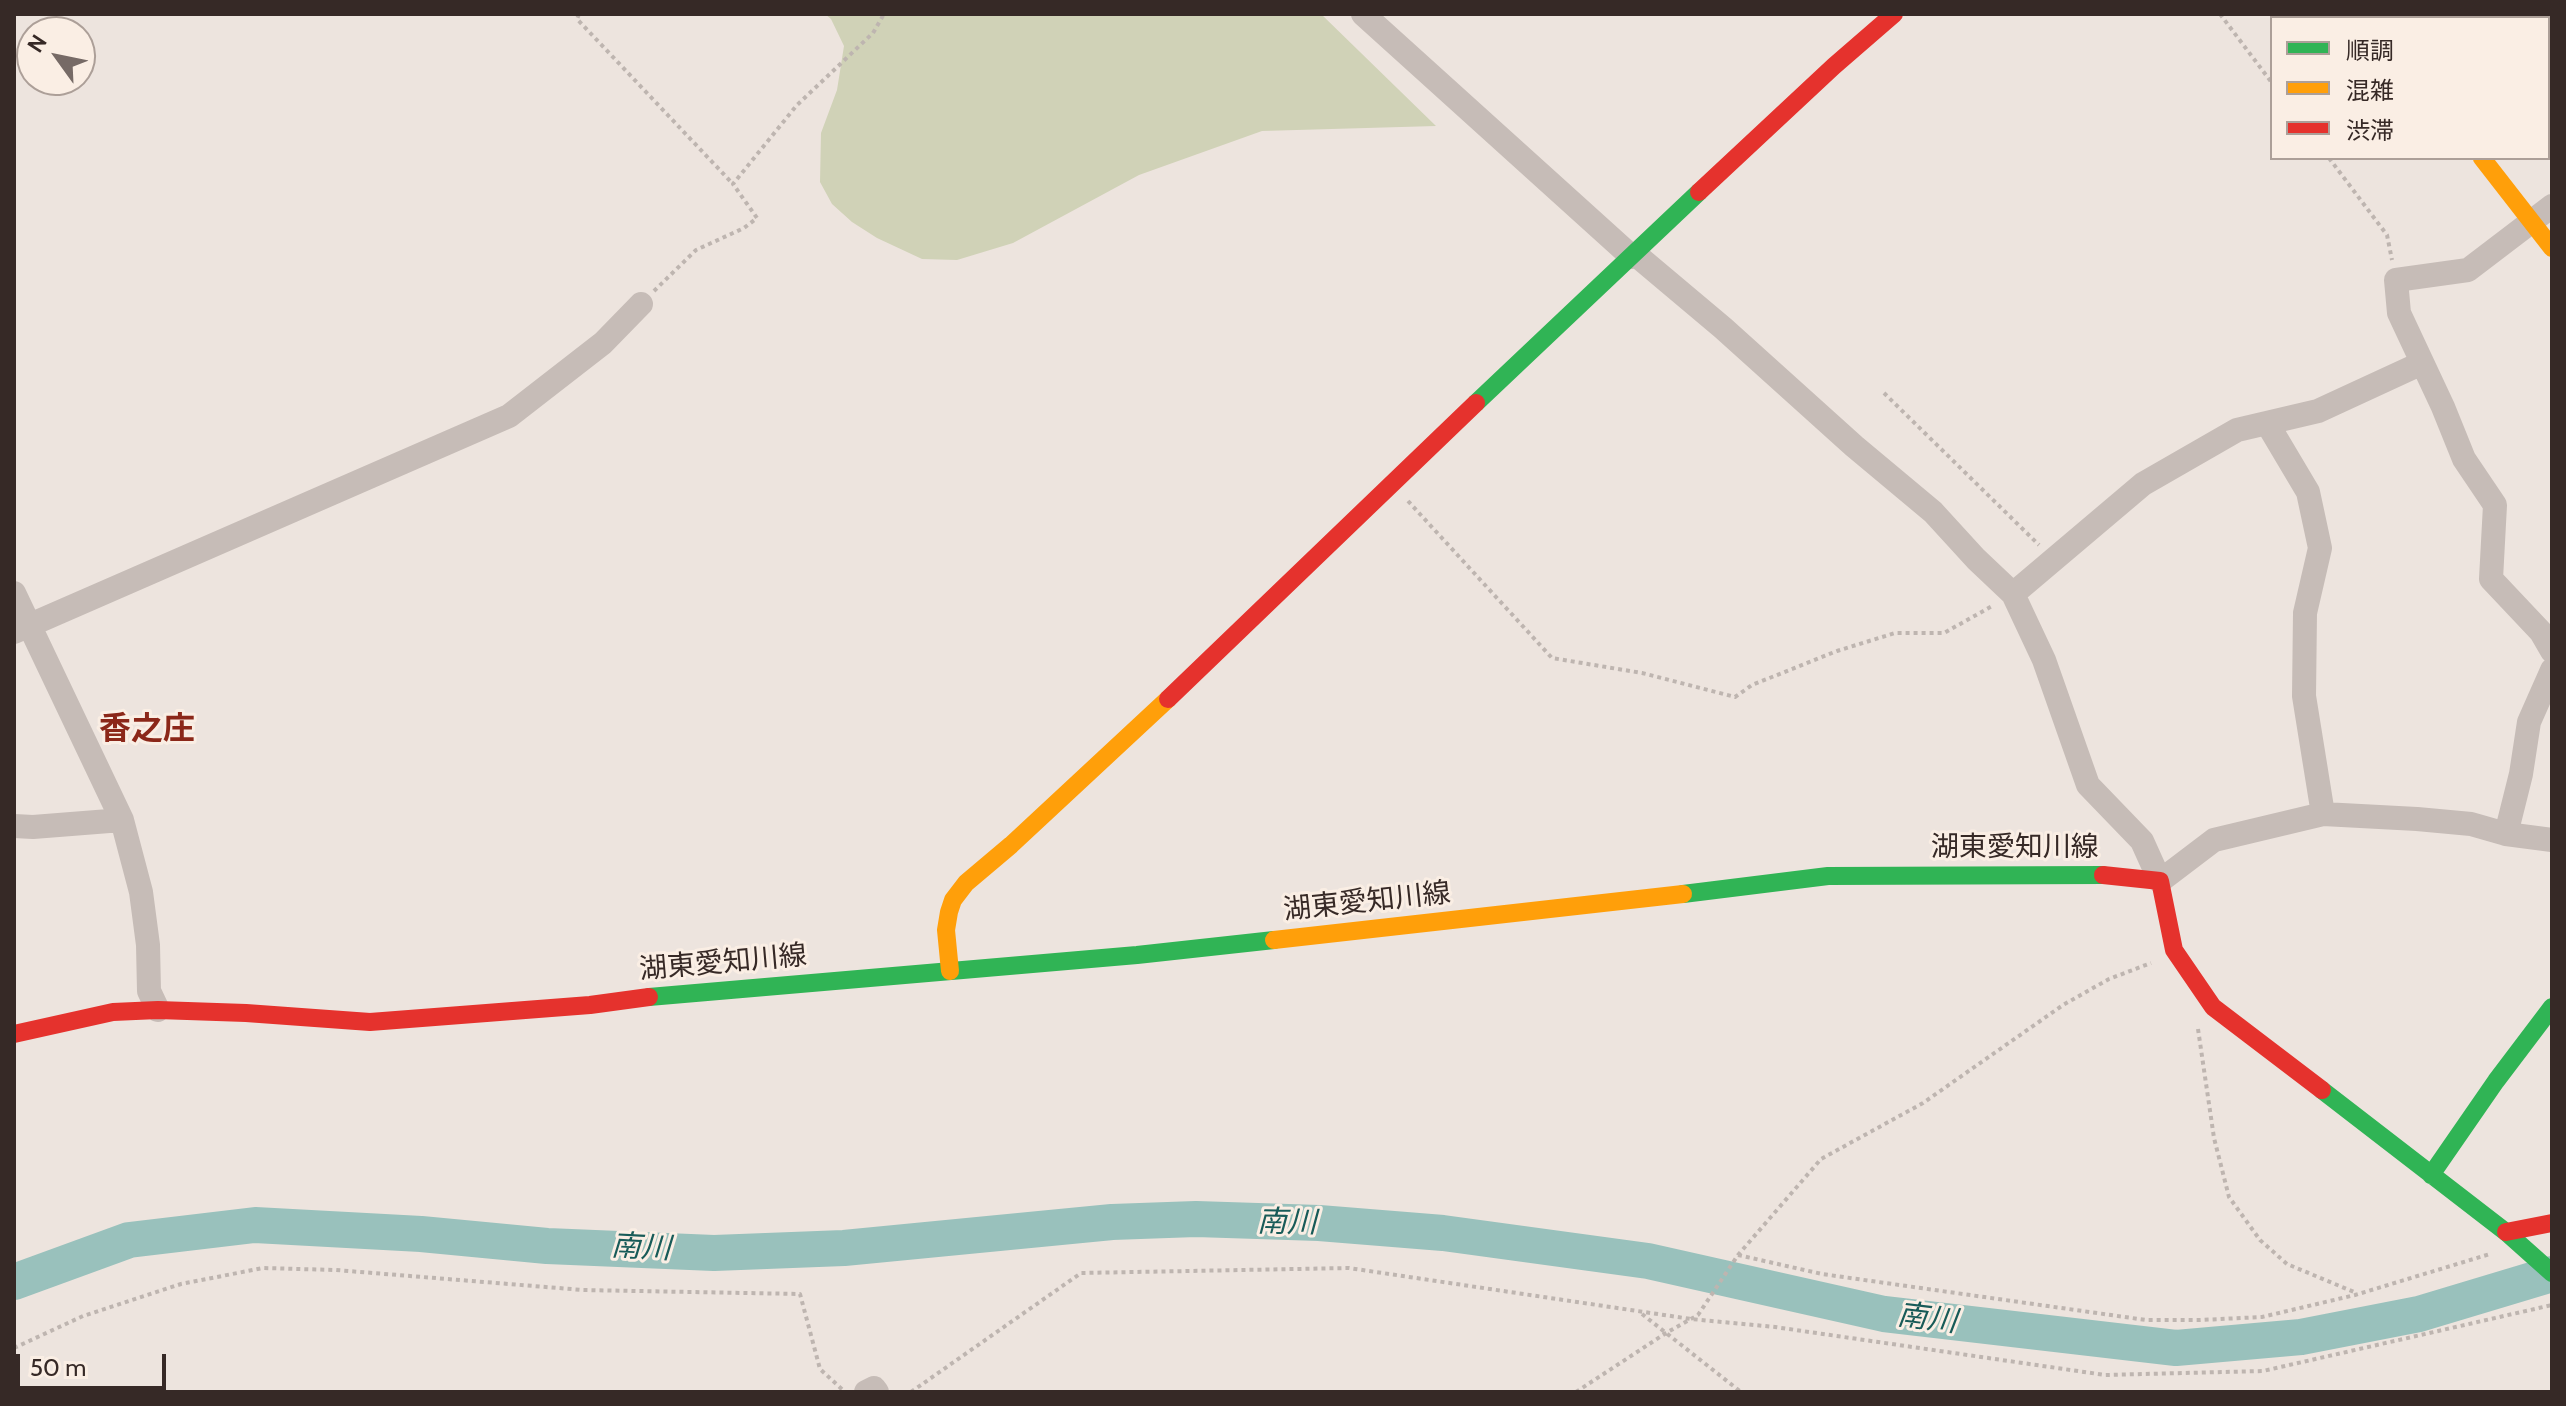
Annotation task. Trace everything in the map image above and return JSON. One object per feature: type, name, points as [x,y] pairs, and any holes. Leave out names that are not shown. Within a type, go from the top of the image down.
[{"type":"main road","points":[[950,971],[946,930],[949,912],[953,900],[966,883],[1121,744],[1594,290],[1894,14]]},
{"type":"main road","points":[[2484,160],[2552,248]]},
{"type":"main road","name":"湖東愛知川線","points":[[14,1034],[113,1012],[246,1013],[370,1022],[590,1005],[649,997],[1137,955],[1828,876],[2103,875],[2160,881]]},
{"type":"main road","points":[[2160,881],[2174,950],[2213,1007],[2517,1242],[2552,1273]]},
{"type":"main road","points":[[2431,1175],[2552,1007]]},
{"type":"main road","points":[[2517,1242],[2552,1223]]},
{"type":"street","points":[[1363,14],[1633,256],[1723,328],[1854,446],[1933,512],[2013,594],[2044,660],[2088,785],[2142,841],[2160,881],[2214,840],[2323,814],[2471,824],[2506,834],[2552,840]]},
{"type":"street","points":[[2552,206],[2468,270],[2396,280],[2399,313],[2464,459],[2495,505],[2491,579],[2541,632],[2552,651]]},
{"type":"street","points":[[22,629],[509,416],[603,343],[641,304]]},
{"type":"street","points":[[2013,594],[2143,484],[2237,430],[2318,411],[2422,363]]},
{"type":"street","points":[[2267,423],[2308,492],[2320,548],[2305,613],[2304,696],[2323,814]]},
{"type":"street","points":[[14,593],[22,629],[122,820],[141,892],[148,945],[149,991],[158,1010]]},
{"type":"street","points":[[2506,834],[2521,774],[2529,722],[2552,670]]},
{"type":"street","points":[[14,826],[122,820]]},
{"type":"street","points":[[866,1392],[874,1388],[877,1392]]},
{"type":"path","points":[[579,14],[577,19],[733,184],[757,218],[744,228],[696,250],[641,304]]},
{"type":"path","points":[[733,184],[797,105],[873,33],[884,14]]},
{"type":"path","points":[[2220,14],[2270,80]]},
{"type":"path","points":[[2331,160],[2387,235],[2396,280]]},
{"type":"path","points":[[1884,393],[2055,559]]},
{"type":"path","points":[[1392,484],[1552,658],[1642,673],[1735,697],[1752,685],[1837,651],[1895,633],[1944,633],[2013,594]]},
{"type":"path","points":[[1576,1392],[1698,1315],[1738,1255],[1821,1159],[1923,1103],[2063,1005],[2109,979],[2151,963]]},
{"type":"path","points":[[2197,1015],[2214,1138],[2229,1197],[2260,1240],[2287,1264],[2354,1292]]},
{"type":"path","points":[[1738,1255],[1822,1274],[2130,1318],[2200,1320],[2262,1317],[2355,1295],[2517,1242]]},
{"type":"path","points":[[14,1348],[83,1316],[181,1284],[263,1268],[336,1270],[583,1290],[800,1294],[820,1369],[845,1392]]},
{"type":"path","points":[[911,1392],[1081,1273],[1349,1268],[1640,1312],[1775,1327],[2105,1375],[2263,1371],[2552,1305]]},
{"type":"path","points":[[1640,1312],[1741,1392]]},
{"type":"green space","points":[[825,14],[1321,14],[1436,126],[1262,131],[1139,175],[1013,243],[957,260],[922,259],[877,238],[852,222],[832,204],[820,182],[821,133],[837,90],[844,46],[831,19]]},
{"type":"waterway","name":"南川","points":[[14,1282],[129,1240],[255,1225],[421,1234],[547,1246],[714,1253],[844,1248],[1112,1222],[1196,1219],[1319,1223],[1443,1233],[1648,1261],[1884,1314],[2176,1348],[2301,1337],[2419,1314],[2552,1274]]},
{"type":"traffic: fast","points":[[1476,403],[1699,192]]},
{"type":"traffic: fast","points":[[1683,894],[1828,876],[2103,875]]},
{"type":"traffic: fast","points":[[649,997],[1137,955],[1274,940]]},
{"type":"traffic: fast","points":[[2431,1175],[2552,1007]]},
{"type":"traffic: fast","points":[[2322,1090],[2506,1232],[2552,1273]]},
{"type":"traffic: slow","points":[[2484,160],[2552,248]]},
{"type":"traffic: slow","points":[[950,971],[946,930],[949,912],[953,900],[966,883],[1168,699]]},
{"type":"traffic: slow","points":[[1274,940],[1683,894]]},
{"type":"traffic: jam","points":[[1699,192],[1894,14]]},
{"type":"traffic: jam","points":[[1168,699],[1476,403]]},
{"type":"traffic: jam","points":[[2103,875],[2160,881],[2174,950],[2213,1007],[2322,1090]]},
{"type":"traffic: jam","points":[[14,1034],[113,1012],[246,1013],[370,1022],[590,1005],[649,997]]},
{"type":"traffic: jam","points":[[2506,1232],[2552,1223]]},
{"type":"district","name":"香之庄","points":[[147,730]]}]
